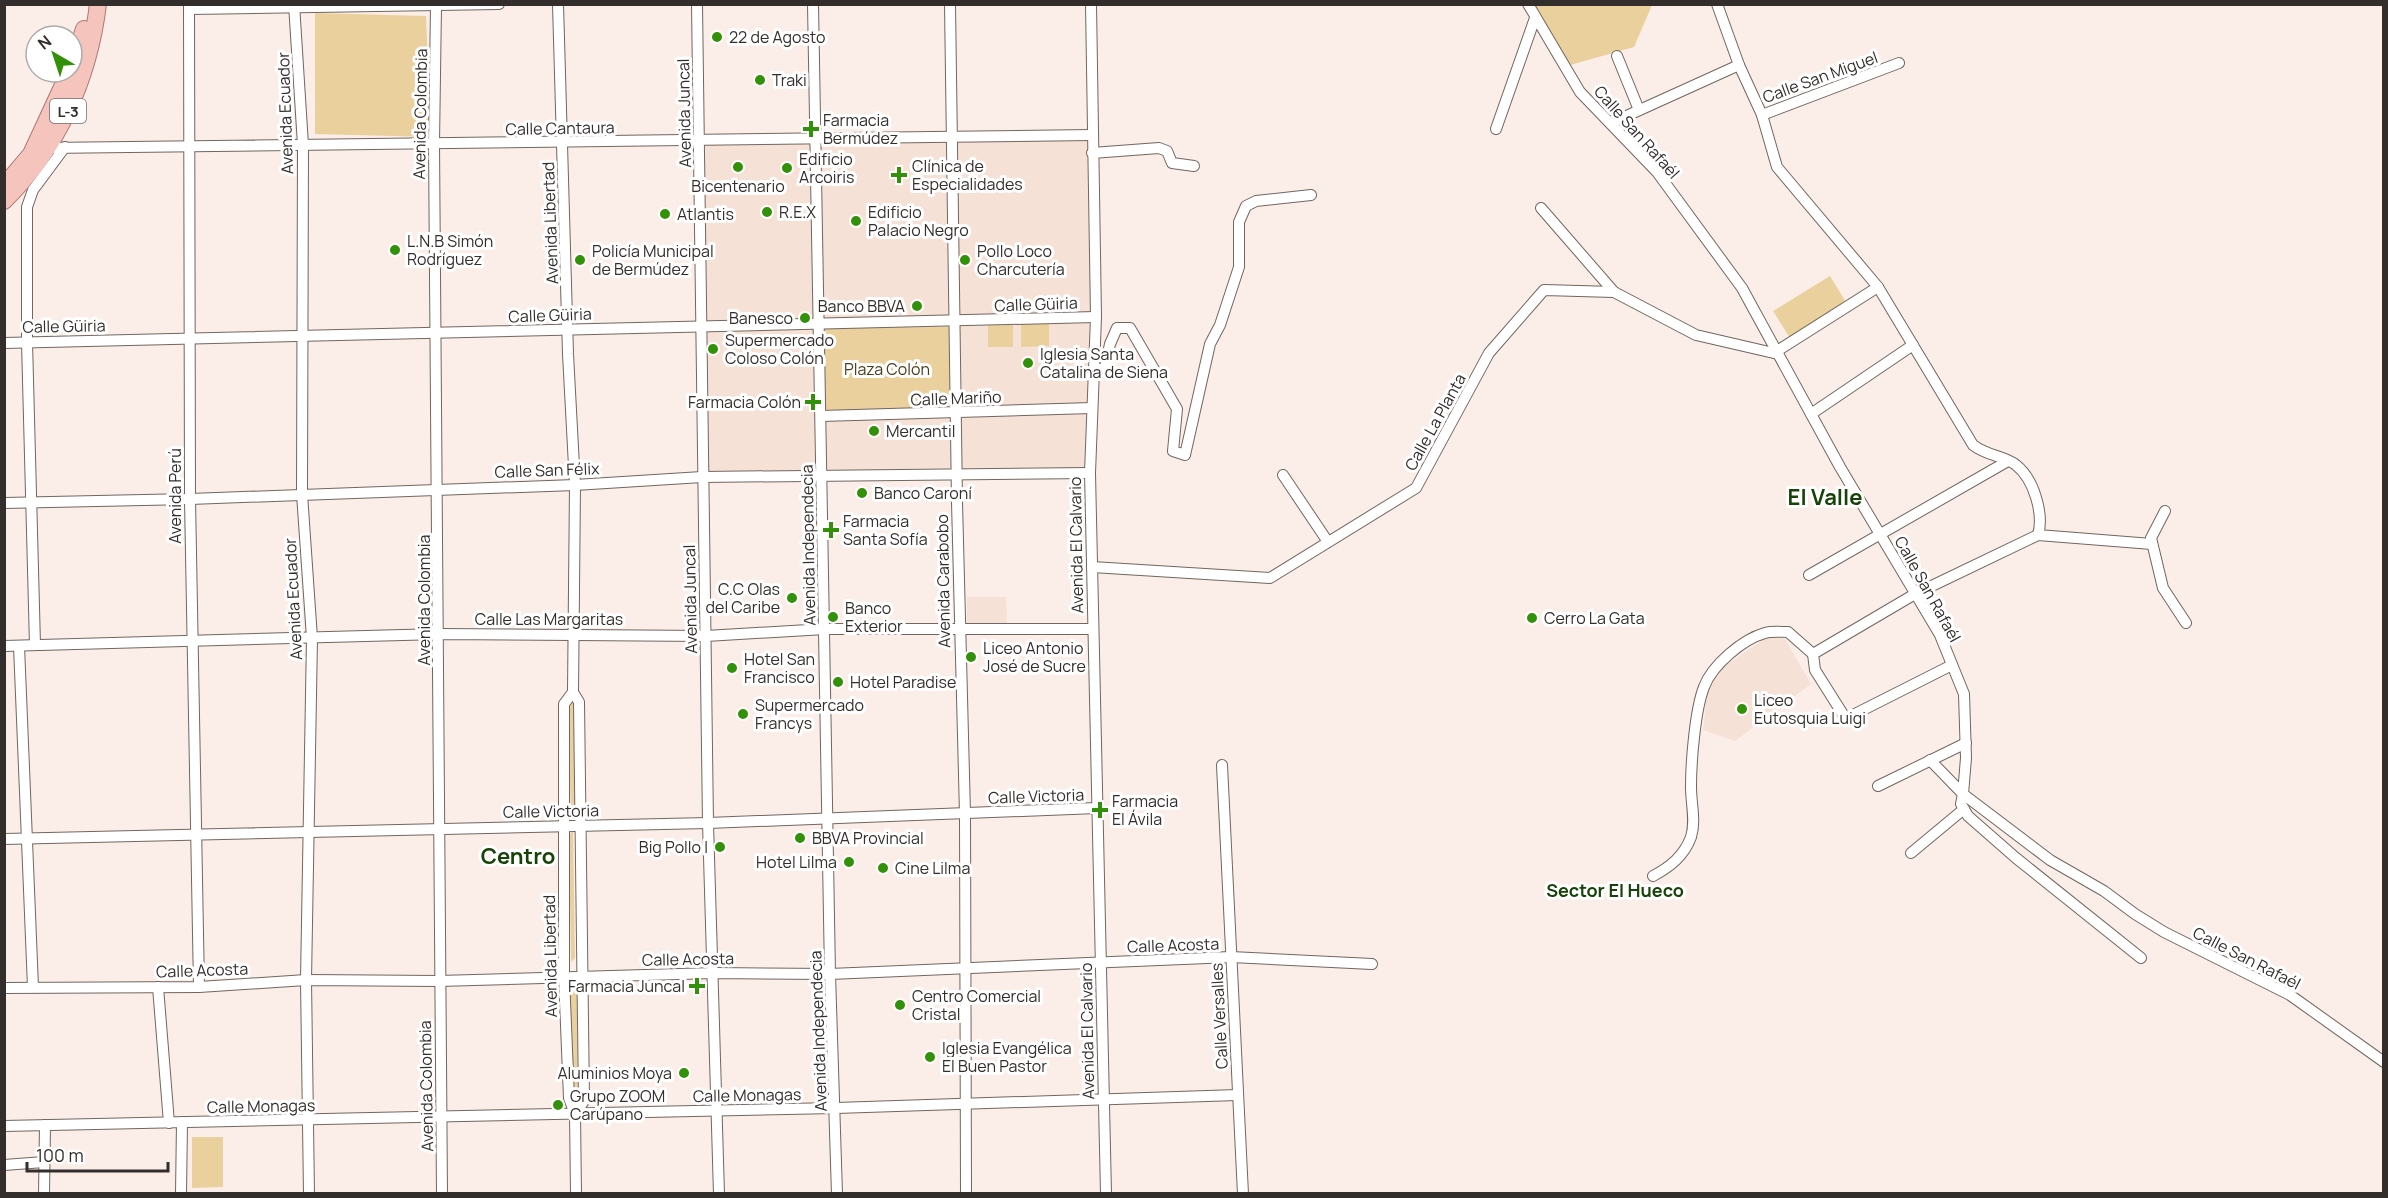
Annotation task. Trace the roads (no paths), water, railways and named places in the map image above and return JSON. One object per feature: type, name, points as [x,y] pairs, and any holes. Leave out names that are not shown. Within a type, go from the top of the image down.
[{"type":"main road","points":[[84,24],[87,4]]},
{"type":"main road","name":"L-3","points":[[4,201],[57,147],[94,36],[98,4]]},
{"type":"main road","name":"L-3","points":[[4,186],[31,154],[63,84]]},
{"type":"street","points":[[189,7],[499,4]]},
{"type":"street","name":"Avenida Libertad","points":[[558,4],[567,330],[575,485],[573,692],[579,702],[584,1101],[575,1114]]},
{"type":"street","name":"Avenida Juncal","points":[[697,4],[708,824],[719,1194]]},
{"type":"street","name":"Avenida Independecia","points":[[813,4],[830,974],[837,1194]]},
{"type":"street","name":"Avenida Carabobo","points":[[950,4],[956,475],[965,814],[966,1194]]},
{"type":"street","name":"Avenida El Calvario","points":[[1090,4],[1096,317],[1090,473],[1106,1194]]},
{"type":"street","name":"Calle San Rafaél","points":[[1528,4],[1580,92],[1657,172],[1742,288],[1811,414],[1940,635],[1964,694],[1966,743],[1963,794],[2050,860],[2104,891],[2135,914],[2174,937],[2290,995],[2384,1062]]},
{"type":"street","name":"Calle San Miguel","points":[[1717,4],[1739,65],[1762,115],[1899,63]]},
{"type":"street","name":"Avenida Ecuador","points":[[295,5],[303,145],[302,494],[312,638],[306,980],[309,1194]]},
{"type":"street","name":"Avenida Colombia","points":[[436,6],[434,144],[440,634],[438,828],[442,1194]]},
{"type":"street","name":"Avenida Perú","points":[[189,7],[190,499],[199,987]]},
{"type":"street","points":[[1496,129],[1535,18]]},
{"type":"street","points":[[1617,56],[1639,110]]},
{"type":"street","points":[[1611,123],[1739,65]]},
{"type":"street","points":[[1762,115],[1777,167],[1878,287],[1973,445],[1984,454],[2015,464],[2026,478],[2037,501],[2041,524],[2038,535]]},
{"type":"street","name":"Calle Cantaura","points":[[31,154],[57,147],[562,144],[1092,135]]},
{"type":"street","points":[[35,645],[27,342],[27,207],[33,190],[57,147]]},
{"type":"street","points":[[1092,153],[1159,148],[1167,151],[1172,163],[1194,165]]},
{"type":"street","points":[[1093,373],[1105,367],[1110,344],[1117,328],[1130,328],[1178,408],[1173,451],[1185,455],[1201,391],[1207,354],[1220,325],[1239,267],[1239,222],[1246,206],[1256,201],[1311,195]]},
{"type":"street","points":[[1541,208],[1614,292]]},
{"type":"street","points":[[1778,353],[1878,287]]},
{"type":"street","name":"Calle La Planta","points":[[1092,567],[1270,578],[1416,488],[1489,353],[1544,290],[1614,292],[1696,335],[1778,353]]},
{"type":"street","name":"Calle Güiria","points":[[4,343],[1096,317]]},
{"type":"street","points":[[1811,414],[1913,345]]},
{"type":"street","name":"Calle Mariño","points":[[821,416],[957,414],[1092,408]]},
{"type":"street","points":[[1809,574],[2008,461]]},
{"type":"street","name":"Calle San Félix","points":[[4,503],[190,499],[438,488],[575,485],[702,477],[1090,473]]},
{"type":"street","points":[[1283,475],[1328,542]]},
{"type":"street","points":[[2165,511],[2151,538],[2152,544],[2163,588],[2186,623]]},
{"type":"street","points":[[1813,654],[1915,594],[2038,535],[2152,544]]},
{"type":"street","name":"Calle Las Margaritas","points":[[4,646],[440,634],[573,633],[706,636],[825,629],[1093,629]]},
{"type":"street","points":[[1653,876],[1670,867],[1683,853],[1691,837],[1694,818],[1691,806],[1691,778],[1696,730],[1704,687],[1713,672],[1749,640],[1766,633],[1788,632],[1813,654],[1815,670],[1844,716],[1849,717],[1952,665]]},
{"type":"street","points":[[19,646],[33,987]]},
{"type":"street","name":"Avenida Libertad","points":[[573,692],[564,704],[564,977],[569,1098],[575,1114],[576,1194]]},
{"type":"street","points":[[1878,786],[1966,743]]},
{"type":"street","points":[[1930,760],[1963,794],[1961,804],[1968,816],[2016,858],[2141,958]]},
{"type":"street","name":"Calle Versalles","points":[[1222,765],[1243,1194]]},
{"type":"street","name":"Calle Victoria","points":[[4,839],[565,825],[708,824],[1097,808]]},
{"type":"street","points":[[1911,853],[1964,809]]},
{"type":"street","name":"Calle Acosta","points":[[4,988],[199,987],[306,980],[439,981],[714,973],[830,974],[1231,957],[1372,964]]},
{"type":"street","points":[[158,987],[169,1123]]},
{"type":"street","name":"Calle Monagas","points":[[4,1126],[836,1108],[1238,1095]]},
{"type":"street","points":[[182,1122],[182,1194]]},
{"type":"street","points":[[44,1194],[45,1125]]},
{"type":"street","points":[[4,1165],[44,1162]]},
{"type":"place","name":"22 de Agosto","points":[[717,37]]},
{"type":"place","name":"Traki","points":[[760,80]]},
{"type":"place","name":"Farmacia Bermúdez","points":[[811,129]]},
{"type":"place","name":"Bicentenario","points":[[738,167]]},
{"type":"place","name":"Edificio Arcoiris","points":[[787,168]]},
{"type":"place","name":"Clínica de Especialidades","points":[[899,175]]},
{"type":"place","name":"R.E.X","points":[[767,212]]},
{"type":"place","name":"Atlantis","points":[[665,214]]},
{"type":"place","name":"Edificio Palacio Negro","points":[[856,221]]},
{"type":"place","name":"L.N.B Simón Rodríguez","points":[[395,250]]},
{"type":"place","name":"Policía Municipal de Bermúdez","points":[[580,260]]},
{"type":"place","name":"Pollo Loco Charcutería","points":[[965,260]]},
{"type":"place","name":"Banco BBVA","points":[[917,306]]},
{"type":"place","name":"Banesco","points":[[805,318]]},
{"type":"place","name":"Supermercado Coloso Colón","points":[[713,349]]},
{"type":"place","name":"Iglesia Santa Catalina de Siena","points":[[1028,363]]},
{"type":"place","name":"Farmacia Colón","points":[[813,402]]},
{"type":"place","name":"Mercantil","points":[[874,431]]},
{"type":"place","name":"Banco Caroní","points":[[862,493]]},
{"type":"place","name":"Farmacia Santa Sofía","points":[[831,530]]},
{"type":"place","name":"C.C Olas del Caribe","points":[[792,598]]},
{"type":"place","name":"Banco Exterior","points":[[833,617]]},
{"type":"place","name":"Cerro La Gata","points":[[1532,618]]},
{"type":"place","name":"Liceo Antonio José de Sucre","points":[[971,657]]},
{"type":"place","name":"Hotel San Francisco","points":[[732,668]]},
{"type":"place","name":"Hotel Paradise","points":[[838,682]]},
{"type":"place","name":"Liceo Eutosquia Luigi","points":[[1742,709]]},
{"type":"place","name":"Supermercado Francys","points":[[743,714]]},
{"type":"place","name":"Farmacia El Ávila","points":[[1100,810]]},
{"type":"place","name":"BBVA Provincial","points":[[800,838]]},
{"type":"place","name":"Big Pollo I","points":[[720,847]]},
{"type":"place","name":"Hotel Lilma","points":[[849,862]]},
{"type":"place","name":"Cine Lilma","points":[[883,868]]},
{"type":"place","name":"Farmacia Juncal","points":[[697,986]]},
{"type":"place","name":"Centro Comercial Cristal","points":[[900,1005]]},
{"type":"place","name":"Iglesia Evangélica El Buen Pastor","points":[[930,1057]]},
{"type":"place","name":"Aluminios Moya","points":[[684,1073]]},
{"type":"place","name":"Grupo ZOOM Carúpano","points":[[558,1105]]},
{"type":"district","name":"El Valle","points":[[1825,497]]},
{"type":"district","name":"Centro","points":[[518,856]]},
{"type":"district","name":"Sector El Hueco","points":[[1615,890]]},
{"type":"park label","name":"Plaza Colón","points":[[887,369]]}]
